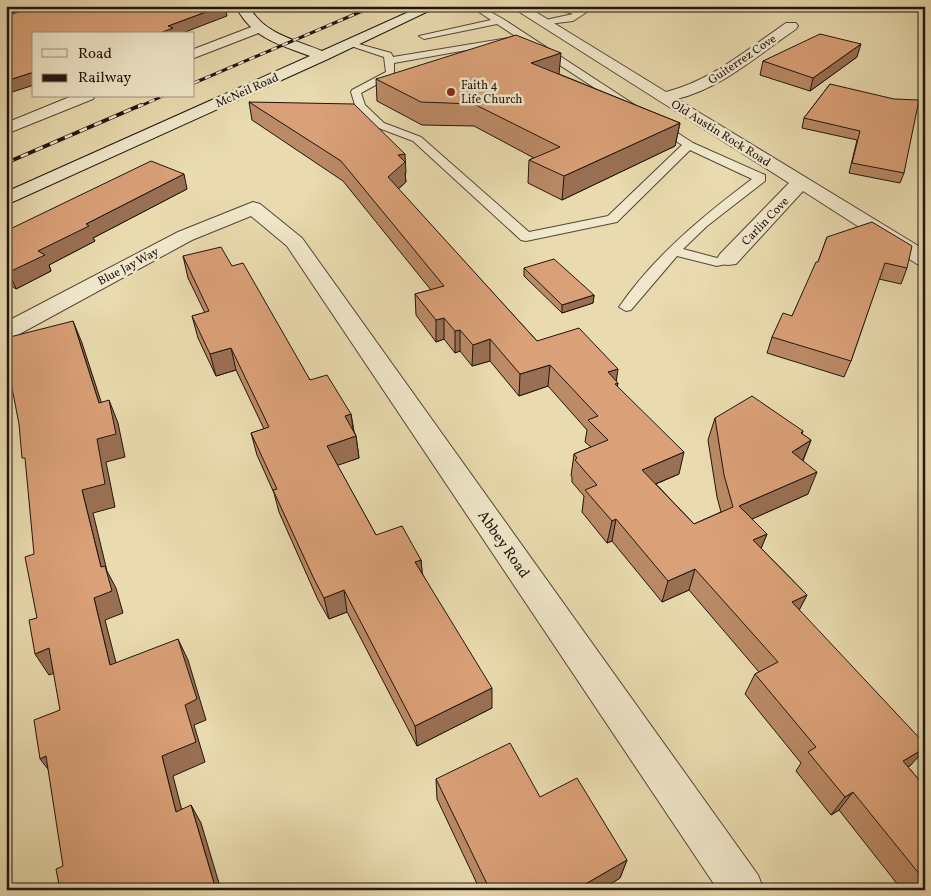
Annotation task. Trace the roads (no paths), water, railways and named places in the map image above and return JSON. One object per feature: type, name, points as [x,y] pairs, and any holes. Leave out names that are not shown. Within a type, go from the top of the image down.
[{"type":"street","points":[[244,6],[245,15],[274,38]]},
{"type":"street","points":[[244,6],[262,16],[281,34],[289,37],[291,42]]},
{"type":"street","name":"McNeil Road","points":[[6,199],[433,6]]},
{"type":"street","name":"Old Austin Rock Road","points":[[516,6],[925,259]]},
{"type":"street","name":"Guiterrez Cove","points":[[663,97],[693,90],[711,81],[791,26]]},
{"type":"street","points":[[195,54],[259,28]]},
{"type":"street","points":[[209,47],[249,38],[274,38],[291,42],[323,56]]},
{"type":"street","points":[[6,129],[83,98]]},
{"type":"street","name":"Carlin Cove","points":[[728,259],[795,178]]},
{"type":"street","name":"Blue Jay Way","points":[[6,332],[185,236],[254,208]]},
{"type":"street","name":"Abbey Road","points":[[254,208],[294,242],[743,890]]},
{"type":"lane","points":[[474,6],[525,37],[689,145],[711,157],[762,178],[795,178]]},
{"type":"lane","points":[[552,6],[579,13]]},
{"type":"lane","points":[[544,24],[570,18],[592,6]]},
{"type":"lane","points":[[910,6],[925,12]]},
{"type":"lane","points":[[424,36],[500,21]]},
{"type":"lane","points":[[389,61],[525,37]]},
{"type":"lane","points":[[351,43],[388,55],[391,73],[356,92],[360,106],[380,125],[417,139],[526,237],[612,218],[689,145]]},
{"type":"lane","points":[[626,307],[674,251],[702,223],[762,178]]},
{"type":"lane","points":[[674,251],[717,262],[728,259]]},
{"type":"railway","points":[[195,83],[374,6]]},
{"type":"railway","points":[[138,107],[158,98]]},
{"type":"railway","points":[[6,163],[141,105]]},
{"type":"place","name":"Faith 4 Life Church","points":[[451,92]]}]
